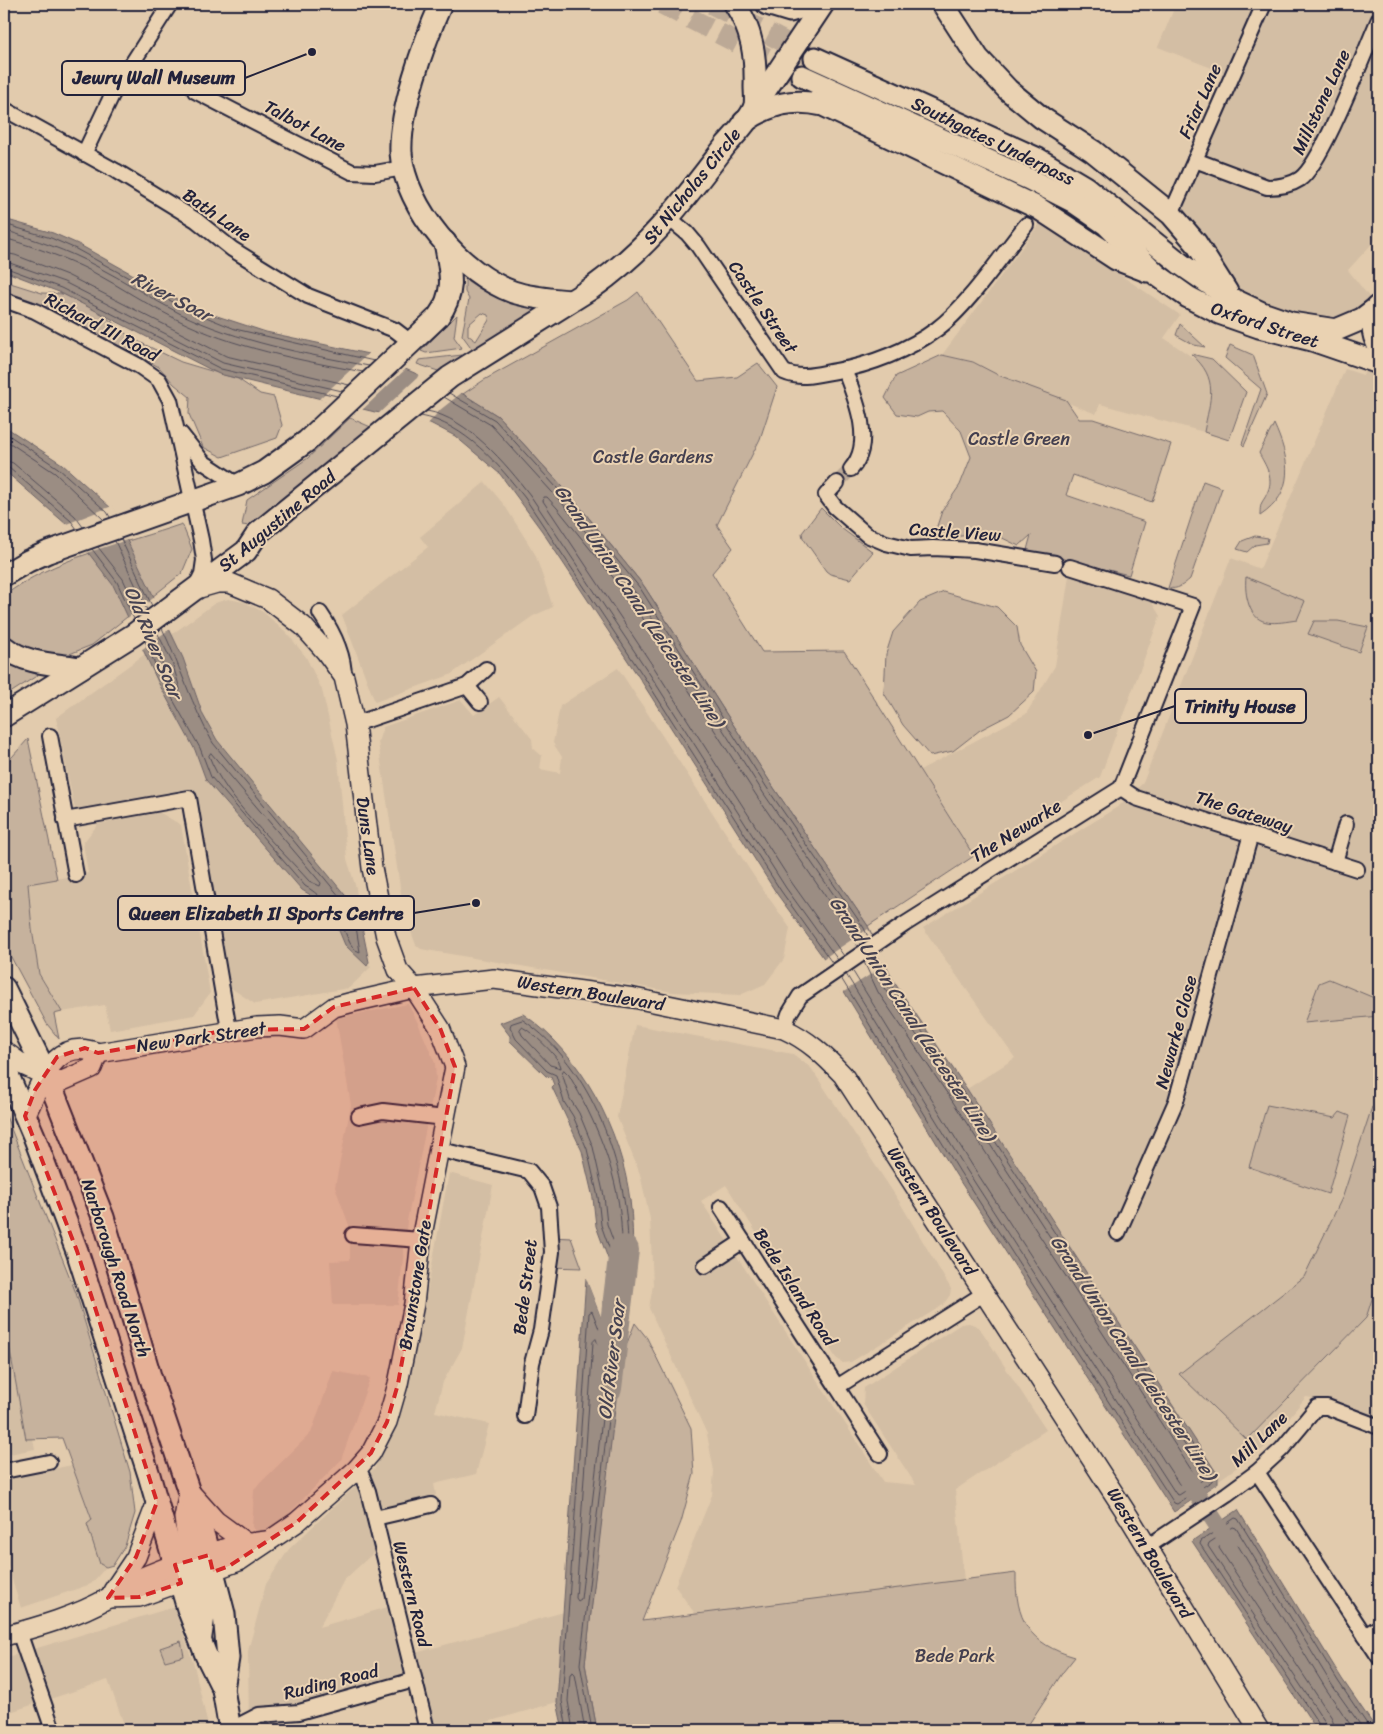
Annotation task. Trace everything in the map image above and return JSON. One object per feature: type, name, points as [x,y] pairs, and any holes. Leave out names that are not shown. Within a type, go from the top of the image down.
[{"type":"main road","points":[[441,4],[406,113],[402,133],[403,168],[423,215],[445,242],[479,274],[494,284],[526,296],[569,301]]},
{"type":"main road","points":[[735,4],[745,22],[756,60],[749,114],[786,102],[796,101],[823,105],[1038,208],[1116,259],[1157,275]]},
{"type":"main road","points":[[767,4],[790,11],[813,4]]},
{"type":"main road","name":"St Nicholas Circle","points":[[569,301],[592,288],[620,267],[670,220],[749,114],[823,4]]},
{"type":"main road","points":[[943,4],[962,38],[1008,90],[1042,118],[1094,151],[1171,214],[1196,243],[1230,298]]},
{"type":"main road","name":"Southgates Underpass","points":[[815,58],[1038,160],[1085,187],[1122,215],[1169,256],[1230,298],[1262,313],[1291,323],[1336,330],[1362,319],[1378,306]]},
{"type":"main road","name":"Southgates Underpass","points":[[802,76],[1029,179],[1074,202],[1106,224],[1157,275]]},
{"type":"main road","points":[[4,575],[28,561],[76,542],[238,485],[283,460],[338,412],[438,317],[450,298],[451,277],[445,242]]},
{"type":"main road","name":"Oxford Street","points":[[1157,275],[1188,297],[1219,313],[1259,327],[1312,340],[1379,363]]},
{"type":"main road","name":"St Augustine Road","points":[[4,716],[133,635],[246,551],[258,533],[344,465],[383,430],[450,376],[569,301]]},
{"type":"main road","points":[[1378,306],[1372,324],[1374,338],[1379,346]]},
{"type":"main road","points":[[4,647],[11,653],[30,660],[80,668]]},
{"type":"main road","name":"Narborough Road North","points":[[4,988],[46,1073],[103,1217],[150,1376],[189,1491],[194,1569]]},
{"type":"main road","name":"Narborough Road North","points":[[4,1066],[77,1251],[157,1502],[194,1569]]},
{"type":"main road","points":[[194,1569],[201,1643],[223,1689],[230,1730]]},
{"type":"main road","points":[[194,1569],[221,1600],[228,1646],[227,1670],[223,1689]]},
{"type":"street","points":[[84,154],[112,95],[170,4]]},
{"type":"street","name":"Friar Lane","points":[[1171,214],[1264,4]]},
{"type":"street","name":"Millstone Lane","points":[[1195,160],[1267,187],[1276,187],[1299,180],[1317,160],[1379,19]]},
{"type":"street","name":"Talbot Lane","points":[[195,91],[352,172],[375,172],[403,168]]},
{"type":"street","name":"Bath Lane","points":[[4,109],[196,220],[232,249],[308,296],[395,330],[412,343]]},
{"type":"street","name":"Castle Street","points":[[670,220],[687,233],[698,246],[784,372],[803,377],[844,370],[898,351],[937,329],[958,310],[1026,225]]},
{"type":"street","name":"Richard III Road","points":[[4,300],[35,311],[153,374],[168,392],[194,501],[204,560],[202,574],[191,592]]},
{"type":"street","points":[[844,370],[861,412],[862,430],[859,456],[851,469]]},
{"type":"street","name":"Richard III Road","points":[[178,429],[203,462],[238,485]]},
{"type":"street","name":"Castle View","points":[[837,482],[826,495],[830,501],[867,535],[886,543],[911,549],[975,550],[1056,563]]},
{"type":"street","points":[[1070,567],[1194,606],[1120,788]]},
{"type":"street","name":"Duns Lane","points":[[191,592],[217,583],[230,583],[268,599],[303,626],[326,652],[344,677]]},
{"type":"street","name":"Duns Lane","points":[[320,613],[340,649],[354,724],[372,868],[386,938],[398,970],[414,988]]},
{"type":"street","points":[[354,724],[467,686],[486,669]]},
{"type":"street","points":[[467,686],[480,702]]},
{"type":"street","points":[[50,736],[76,876]]},
{"type":"street","name":"The Gateway","points":[[1120,788],[1136,798],[1357,869]]},
{"type":"street","name":"The Newarke","points":[[784,1028],[789,1014],[800,996],[880,940],[1120,788]]},
{"type":"street","points":[[66,820],[189,798],[230,1030]]},
{"type":"street","points":[[1335,862],[1346,824]]},
{"type":"street","name":"Newarke Close","points":[[1118,1233],[1176,1101],[1250,834]]},
{"type":"street","name":"Western Boulevard","points":[[414,988],[494,979],[634,998],[784,1028],[820,1050],[843,1075],[985,1293],[1147,1547],[1259,1730]]},
{"type":"street","name":"New Park Street","points":[[4,1051],[24,1064],[46,1073],[60,1082],[92,1068],[98,1053],[230,1030],[280,1026],[304,1029],[334,1007],[414,988]]},
{"type":"street","name":"Braunstone Gate","points":[[194,1569],[240,1561],[297,1522],[356,1470],[371,1453],[387,1422],[398,1384],[414,1304],[421,1240],[437,1149],[455,1067],[440,1028],[414,988]]},
{"type":"street","points":[[24,1116],[35,1090],[46,1073]]},
{"type":"street","points":[[359,1116],[383,1111],[445,1118]]},
{"type":"street","name":"Bede Street","points":[[437,1149],[529,1171],[542,1187],[549,1207],[552,1252],[541,1330],[532,1363],[525,1416]]},
{"type":"street","name":"Bede Island Road","points":[[721,1207],[880,1454]]},
{"type":"street","points":[[353,1235],[421,1240]]},
{"type":"street","points":[[705,1266],[743,1241]]},
{"type":"street","points":[[837,1387],[985,1293]]},
{"type":"street","name":"Mill Lane","points":[[1147,1547],[1227,1494],[1256,1472],[1282,1449],[1314,1410],[1320,1406],[1328,1407],[1379,1426]]},
{"type":"street","points":[[4,1471],[49,1462]]},
{"type":"street","name":"Western Road","points":[[356,1470],[365,1483],[375,1518],[427,1730]]},
{"type":"street","points":[[1256,1472],[1379,1657]]},
{"type":"street","points":[[189,1491],[216,1521],[246,1542]]},
{"type":"street","points":[[108,1598],[136,1556],[157,1502]]},
{"type":"street","points":[[375,1518],[431,1505]]},
{"type":"street","name":"Braunstone Gate","points":[[194,1569],[246,1542],[267,1541]]},
{"type":"street","points":[[53,1730],[11,1634],[84,1609],[108,1598],[139,1597],[194,1569]]},
{"type":"street","points":[[1366,1636],[1379,1627]]},
{"type":"street","name":"Ruding Road","points":[[230,1730],[259,1716],[299,1712],[414,1680]]},
{"type":"highlighted area","points":[[414,988],[440,1028],[455,1067],[398,1384],[387,1422],[371,1453],[297,1522],[229,1566],[213,1572],[209,1555],[175,1565],[181,1583],[139,1597],[108,1598],[136,1557],[157,1502],[77,1251],[25,1116],[35,1090],[57,1057],[85,1048],[98,1053],[229,1030],[304,1029],[334,1007]]},
{"type":"shaded area","points":[[1176,4],[1379,4],[1379,236],[1348,270],[1377,307],[1346,326],[1230,298],[1171,214],[1227,74],[1158,47]]},
{"type":"shaded area","points":[[1041,222],[1180,315],[1164,338],[1204,365],[1209,376],[1211,397],[1204,432],[1100,404],[1096,414],[998,375],[973,362],[942,355]]},
{"type":"shaded area","points":[[1379,334],[1379,1421],[1325,1400],[1306,1397],[1263,1449],[1219,1480],[967,1089],[1015,1058],[923,928],[1119,806],[1143,783],[1231,558],[1260,569],[1345,369],[1363,375]]},
{"type":"shaded area","points":[[485,482],[505,506],[535,554],[553,607],[533,616],[450,675],[375,702],[342,615],[428,547],[420,537]]},
{"type":"shaded area","points":[[1069,576],[1151,601],[1160,616],[1100,777],[974,856],[920,770],[1026,714],[1055,666]]},
{"type":"shaded area","points":[[228,599],[244,602],[263,612],[286,632],[306,657],[322,690],[338,760],[347,859],[356,888],[359,912],[217,740],[203,715],[183,658],[171,635],[215,603]]},
{"type":"shaded area","points":[[145,654],[195,750],[206,780],[302,890],[309,894],[335,921],[345,945],[371,967],[349,988],[255,1004],[231,988],[193,790],[75,810],[56,718]]},
{"type":"shaded area","points":[[618,668],[759,884],[790,928],[784,959],[765,984],[740,995],[673,992],[421,949],[416,945],[404,913],[378,742],[383,727],[461,700],[474,715],[499,697],[532,739],[533,748],[542,756],[540,769],[560,773],[562,757],[553,743],[560,706]]},
{"type":"shaded area","points":[[159,812],[181,825],[210,993],[194,1015],[110,1030],[105,1005],[62,1012],[39,974],[28,884],[88,873],[83,843],[98,824]]},
{"type":"shaded area","points":[[408,1004],[435,1063],[436,1079],[407,1221],[398,1305],[333,1305],[330,1261],[350,1260],[350,1228],[335,1187],[351,1105],[336,1018]]},
{"type":"shaded area","points":[[635,1025],[793,1054],[811,1068],[899,1201],[951,1289],[950,1295],[943,1305],[851,1362],[843,1363],[836,1358],[726,1185],[701,1201],[883,1482],[916,1485],[863,1404],[864,1388],[961,1324],[969,1323],[977,1326],[983,1333],[1046,1430],[955,1490],[964,1581],[696,1615],[675,1586],[712,1495],[714,1471],[707,1434],[649,1308],[653,1285],[650,1219],[640,1174],[617,1117]]},
{"type":"shaded area","points":[[449,1173],[493,1185],[462,1348],[443,1382],[435,1412],[489,1424],[476,1474],[434,1484],[436,1495],[390,1507],[375,1518],[381,1546],[344,1580],[319,1627],[395,1605],[408,1655],[564,1612],[557,1702],[460,1730],[427,1730],[414,1680],[299,1716],[303,1730],[249,1730],[248,1651],[266,1584],[289,1549],[375,1468],[392,1430],[418,1341]]},
{"type":"shaded area","points":[[4,1286],[35,1449],[4,1455]]},
{"type":"shaded area","points":[[333,1371],[370,1378],[341,1460],[268,1535],[261,1535],[252,1527],[254,1489],[311,1433]]},
{"type":"shaded area","points":[[72,1465],[102,1548],[106,1567],[91,1584],[21,1608],[4,1554],[4,1479]]},
{"type":"shaded area","points":[[174,1607],[194,1665],[209,1730],[126,1730],[108,1680],[4,1714],[4,1658]]},
{"type":"green space","points":[[465,279],[482,290],[500,298],[518,305],[538,309],[538,313],[473,350],[462,335],[469,299],[465,292]],"holes":[[[482,313],[488,315],[489,320],[476,341],[468,335],[468,325]]]},
{"type":"green space","points":[[4,281],[42,293],[63,294],[100,312],[131,338],[181,362],[238,379],[260,394],[274,397],[282,425],[277,438],[222,457],[203,447],[189,414],[190,397],[174,384],[159,367],[42,304],[4,291]]},
{"type":"green space","name":"Castle Gardens","points":[[638,292],[698,381],[737,377],[758,363],[777,387],[760,439],[717,525],[733,548],[712,573],[762,652],[844,651],[974,856],[868,926],[774,788],[644,586],[571,496],[498,416],[463,394],[484,380],[628,300]]},
{"type":"green space","points":[[457,315],[454,337],[462,348],[426,353],[421,351]]},
{"type":"green space","points":[[1180,324],[1205,347],[1194,345],[1176,335]]},
{"type":"green space","points":[[1230,345],[1253,355],[1267,394],[1244,446],[1242,444],[1261,389],[1225,358]]},
{"type":"green space","points":[[1191,354],[1212,359],[1246,392],[1229,440],[1204,432],[1211,390],[1206,372]]},
{"type":"green space","points":[[462,355],[441,372],[417,364],[419,360]]},
{"type":"green space","name":"Castle Green","points":[[942,355],[973,362],[998,375],[1066,400],[1079,419],[1093,419],[1171,444],[1152,502],[1073,475],[1066,495],[1145,522],[1129,575],[1027,550],[1031,535],[1019,546],[992,533],[951,537],[936,529],[942,511],[960,485],[971,457],[961,431],[942,411],[928,412],[917,417],[897,414],[885,398],[896,376]]},
{"type":"green space","points":[[350,418],[373,428],[249,526],[242,525],[247,500],[308,458]]},
{"type":"green space","points":[[1274,424],[1284,450],[1286,474],[1280,496],[1272,507],[1260,516],[1261,504],[1270,486],[1270,481],[1268,471],[1259,453]]},
{"type":"green space","points":[[1203,481],[1222,488],[1190,579],[1178,588],[1168,588]]},
{"type":"green space","points":[[821,508],[841,528],[873,552],[850,579],[830,574],[826,571],[803,538],[802,533]]},
{"type":"green space","points":[[182,524],[192,549],[182,573],[92,645],[67,655],[40,656],[4,638],[4,596],[23,583],[89,553]]},
{"type":"green space","points":[[1255,536],[1268,538],[1267,543],[1255,545],[1247,552],[1237,549],[1242,541]]},
{"type":"green space","points":[[1246,577],[1305,601],[1297,620],[1275,623],[1262,621],[1257,617],[1252,612],[1246,595]]},
{"type":"green space","points":[[944,592],[997,607],[1017,627],[1020,645],[1036,672],[1034,692],[1009,715],[980,730],[953,751],[930,756],[903,725],[884,693],[886,654],[893,632],[920,602]]},
{"type":"green space","points":[[1314,621],[1338,621],[1368,627],[1359,652],[1308,634]]},
{"type":"green space","points":[[4,661],[38,675],[4,697]]},
{"type":"green space","points":[[28,739],[57,879],[28,884],[32,929],[39,974],[62,1012],[54,1014],[59,1039],[47,1024],[4,944],[4,766]]},
{"type":"green space","points":[[1329,979],[1379,1000],[1379,1016],[1304,1023],[1319,983]]},
{"type":"green space","points":[[1267,1105],[1335,1118],[1340,1112],[1350,1116],[1328,1194],[1249,1167]]},
{"type":"green space","points":[[1372,1107],[1379,1109],[1379,1277],[1366,1318],[1247,1440],[1179,1374],[1304,1277],[1343,1196]]},
{"type":"green space","points":[[4,1111],[76,1293],[130,1472],[135,1513],[125,1546],[113,1565],[106,1567],[100,1564],[87,1524],[92,1520],[62,1438],[26,1439],[4,1318]]},
{"type":"green space","points":[[551,1237],[571,1238],[582,1268],[550,1267]]},
{"type":"green space","name":"Bede Park","points":[[635,1323],[647,1338],[691,1428],[694,1474],[681,1522],[642,1621],[1016,1573],[1018,1604],[1028,1628],[1046,1645],[1075,1657],[1025,1730],[597,1730],[585,1664],[619,1363]]},
{"type":"green space","points":[[181,1641],[184,1656],[165,1661],[160,1648]]},
{"type":"water","points":[[4,219],[53,233],[78,244],[184,303],[214,315],[266,332],[373,355],[463,394],[498,416],[571,496],[644,586],[774,788],[868,926],[894,982],[967,1089],[1218,1475],[1218,1483],[1174,1512],[956,1175],[823,957],[777,894],[640,679],[542,531],[500,474],[455,436],[430,423],[375,412],[219,374],[59,292],[4,271]]},
{"type":"water","points":[[4,426],[62,464],[112,509],[183,658],[203,715],[217,740],[359,912],[369,962],[367,966],[345,945],[335,921],[309,894],[302,890],[206,780],[195,750],[158,682],[113,585],[67,525],[4,470]]},
{"type":"water","points":[[523,1014],[563,1050],[580,1072],[608,1121],[618,1147],[632,1215],[633,1259],[630,1318],[596,1226],[593,1198],[582,1151],[552,1087],[554,1085],[551,1077],[546,1076],[510,1041],[510,1036],[500,1023]]},
{"type":"water","points":[[586,1278],[620,1366],[585,1664],[597,1730],[563,1730],[557,1702]]},
{"type":"water","points":[[1238,1510],[1342,1679],[1377,1730],[1317,1730],[1192,1541]]},
{"type":"pier","points":[[370,352],[408,367],[361,411],[319,399]]},
{"type":"pier","points":[[420,372],[464,391],[440,410],[427,425],[377,415],[417,378]]},
{"type":"pier","points":[[112,506],[130,539],[86,553],[64,525]]},
{"type":"pier","points":[[156,596],[171,628],[141,650],[126,619]]},
{"type":"pier","points":[[868,929],[888,963],[842,993],[821,960]]},
{"type":"pier","points":[[585,1276],[589,1278],[621,1362],[619,1363]]},
{"type":"pier","points":[[1221,1481],[1220,1485],[1175,1514],[1172,1514]]},
{"type":"waterway","name":"Old River Soar","points":[[607,1388],[624,1250]]},
{"type":"waterway","name":"Grand Union Canal (Leicester Line)","points":[[1186,1477],[1229,1543]]},
{"type":"tunnel","points":[[662,4],[798,74]]},
{"type":"tunnel","points":[[712,4],[815,58]]},
{"type":"tunnel","points":[[837,483],[851,469]]},
{"type":"place","name":"Jewry Wall Museum","points":[[312,52]]},
{"type":"place","name":"Trinity House","points":[[1088,735]]},
{"type":"place","name":"Queen Elizabeth II Sports Centre","points":[[476,903]]},
{"type":"water label","name":"River Soar","points":[[172,296]]}]
